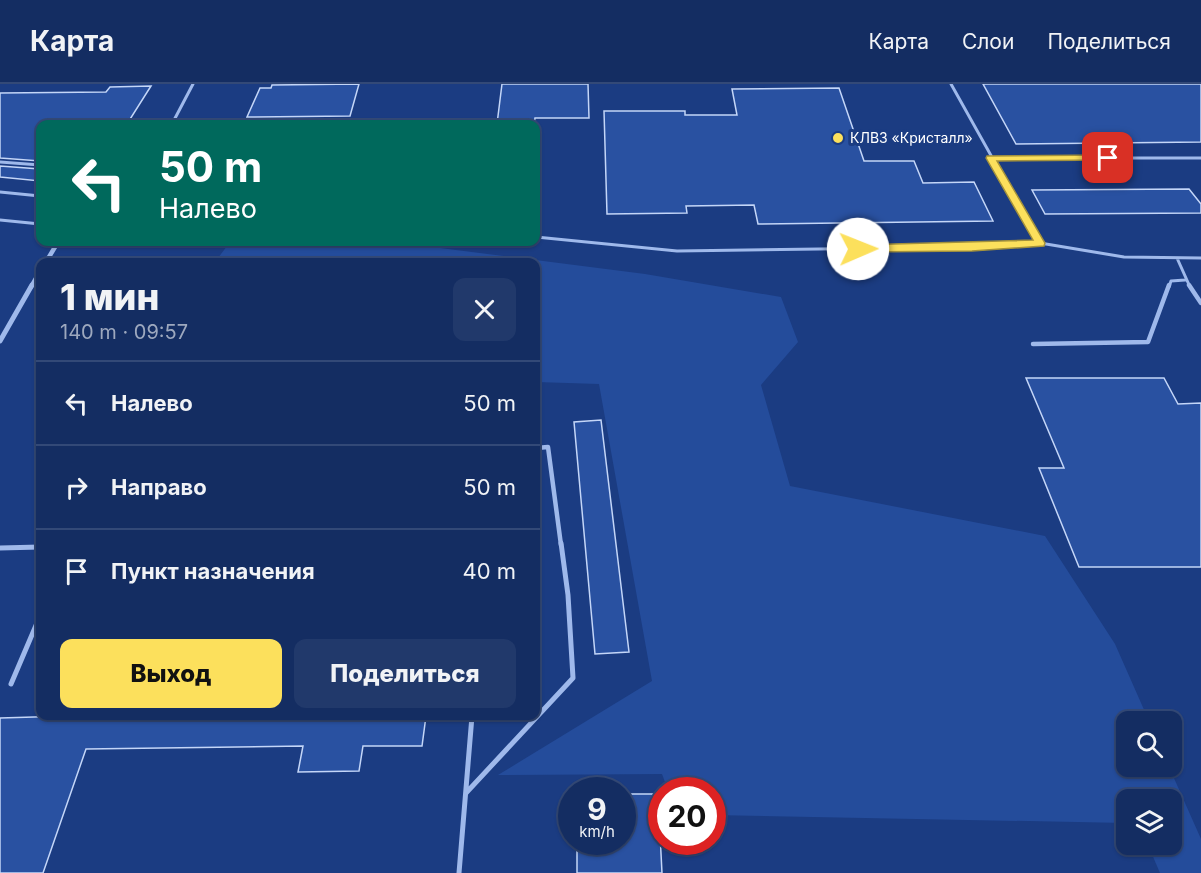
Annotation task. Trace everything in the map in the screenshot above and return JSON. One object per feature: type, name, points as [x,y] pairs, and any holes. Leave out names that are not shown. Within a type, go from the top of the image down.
[{"type":"street","points":[[0,340],[36,278]]},
{"type":"lane","points":[[174,120],[193,84]]},
{"type":"lane","points":[[951,84],[1040,243]]},
{"type":"lane","points":[[991,158],[1201,158]]},
{"type":"lane","points":[[0,162],[36,165]]},
{"type":"lane","points":[[0,192],[36,196]]},
{"type":"lane","points":[[0,220],[36,224]]},
{"type":"lane","points":[[540,237],[677,251],[972,248],[1040,243],[1124,258],[1201,258]]},
{"type":"lane","points":[[1177,258],[1185,280],[1201,303]]},
{"type":"lane","points":[[1033,344],[1148,342],[1171,281],[1185,280]]},
{"type":"lane","points":[[540,448],[548,447],[568,595],[573,678],[540,713]]},
{"type":"lane","points":[[0,548],[36,548]]},
{"type":"lane","points":[[11,684],[36,625]]},
{"type":"lane","points":[[459,873],[472,720]]},
{"type":"lane","points":[[466,793],[534,720]]},
{"type":"shaded area","points":[[227,246],[424,246],[519,258],[218,258]]},
{"type":"shaded area","points":[[540,261],[645,274],[781,297],[798,342],[761,385],[790,486],[1045,536],[1115,644],[1145,711],[1116,711],[1116,777],[1173,777],[1179,789],[1116,789],[1116,823],[726,815],[726,777],[663,777],[662,774],[498,775],[652,681],[599,384],[540,382]]},
{"type":"shaded area","points":[[1182,796],[1201,839],[1201,873],[1160,873],[1152,855],[1182,855]]},
{"type":"building","points":[[359,84],[350,116],[247,117],[260,88],[271,88],[272,85]]},
{"type":"building","points":[[502,84],[588,84],[589,118],[498,120]]},
{"type":"building","points":[[983,84],[1201,84],[1201,142],[1016,144]]},
{"type":"building","points":[[151,86],[130,120],[36,120],[36,161],[0,158],[0,93],[106,92],[110,87]]},
{"type":"building","points":[[839,88],[864,161],[914,161],[923,183],[974,182],[993,221],[758,224],[754,205],[686,206],[687,213],[607,214],[604,111],[685,111],[685,115],[737,115],[732,89]]},
{"type":"building","points":[[0,166],[36,169],[36,181],[0,177]]},
{"type":"building","points":[[1189,189],[1201,204],[1201,213],[1045,214],[1032,190]]},
{"type":"building","points":[[1026,378],[1164,378],[1178,404],[1201,403],[1201,567],[1079,567],[1039,468],[1064,468]]},
{"type":"building","points":[[601,420],[629,652],[595,654],[574,422]]},
{"type":"building","points":[[36,717],[36,720],[425,720],[422,746],[363,746],[359,771],[298,772],[303,746],[86,749],[43,873],[0,873],[0,718]]},
{"type":"building","points":[[636,794],[648,794],[648,855],[661,855],[662,873],[577,873],[577,855],[636,855]]},
{"type":"place","name":"КЛВЗ «Кристалл»","points":[[838,138]]},
{"type":"route","points":[[858,249],[972,248],[1040,243],[991,158],[1108,158]]}]
